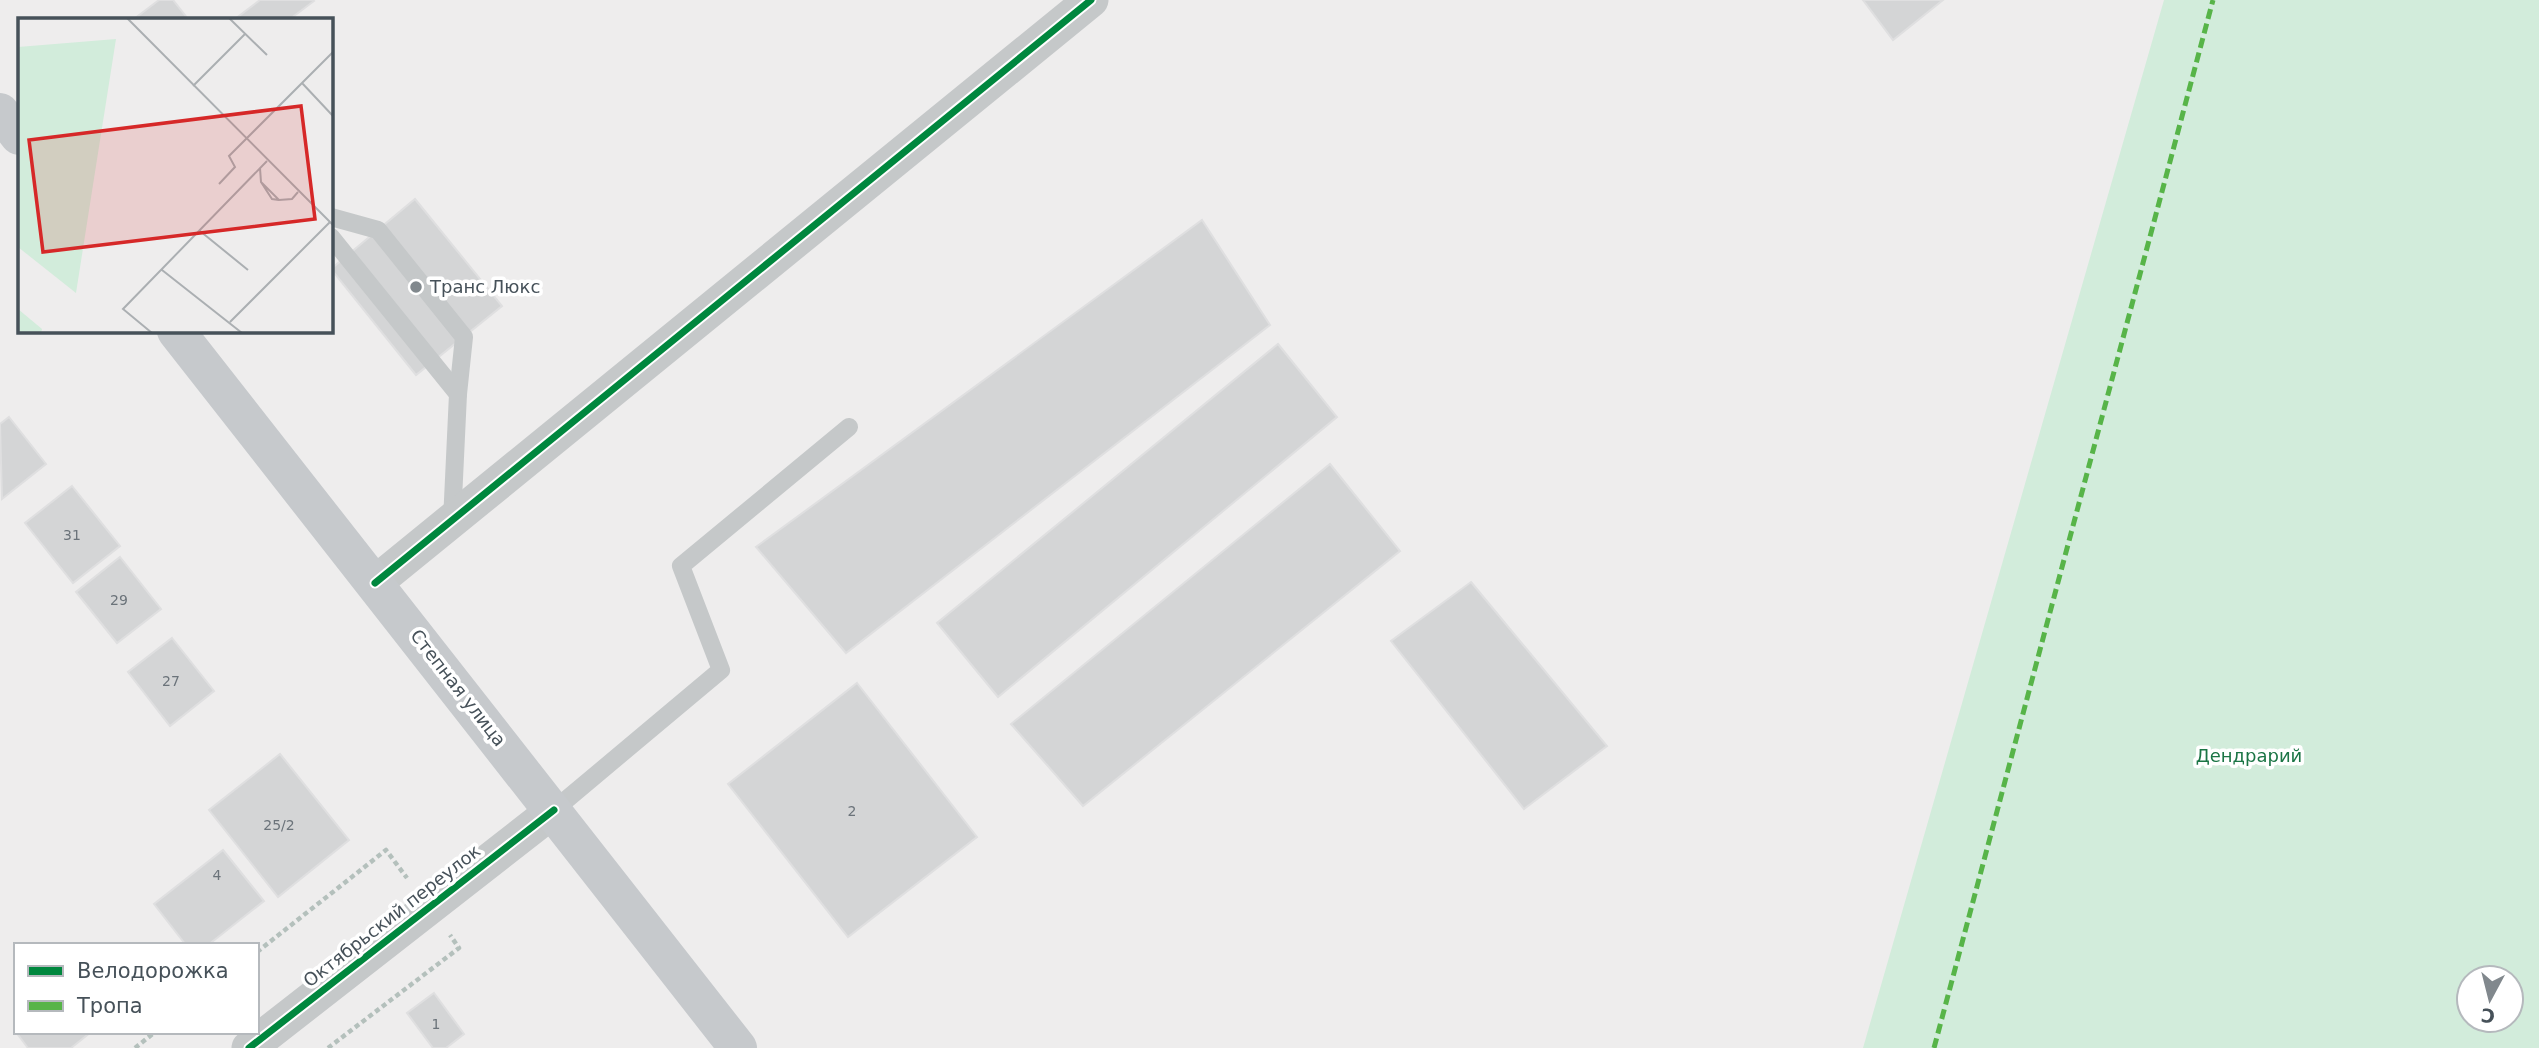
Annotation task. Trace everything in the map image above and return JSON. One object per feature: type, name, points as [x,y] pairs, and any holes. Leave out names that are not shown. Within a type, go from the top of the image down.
[{"type":"main road","points":[[0,112],[18,135]]},
{"type":"main road","name":"Степная улица","points":[[177,332],[738,1048]]},
{"type":"street","points":[[374,583],[452,522],[1071,6]]},
{"type":"street","name":"Октябрьский переулок","points":[[249,1048],[554,810]]},
{"type":"lane","points":[[332,217],[378,229],[464,337],[458,394],[452,522]]},
{"type":"lane","points":[[332,238],[458,394]]},
{"type":"lane","points":[[554,810],[721,670],[681,566],[849,427]]},
{"type":"path","points":[[135,1048],[152,1034]]},
{"type":"green space","name":"Дендрарий","points":[[2164,0],[2539,0],[2539,1048],[1863,1048]]},
{"type":"building","points":[[159,0],[173,0],[187,18],[135,18]]},
{"type":"building","points":[[260,0],[314,1],[291,18],[236,18]]},
{"type":"building","points":[[1863,0],[1943,0],[1893,40]]},
{"type":"building","name":"Транс Люкс","points":[[415,199],[502,306],[416,375],[332,268]]},
{"type":"building","points":[[1202,220],[1270,325],[846,653],[756,547]]},
{"type":"building","points":[[1278,344],[1337,417],[998,697],[937,623]]},
{"type":"building","points":[[9,417],[46,464],[2,499],[0,424]]},
{"type":"building","points":[[1330,464],[1400,551],[1083,806],[1011,724]]},
{"type":"building","points":[[72,486],[120,546],[73,583],[25,523]]},
{"type":"building","points":[[120,557],[161,609],[117,643],[76,592]]},
{"type":"building","points":[[1471,582],[1607,746],[1524,809],[1391,641]]},
{"type":"building","points":[[172,638],[214,691],[170,726],[128,672]]},
{"type":"building","points":[[857,683],[977,837],[848,937],[728,784]]},
{"type":"building","points":[[280,754],[349,840],[278,897],[209,810]]},
{"type":"building","points":[[223,850],[264,901],[211,943],[184,943],[154,904]]},
{"type":"building","points":[[434,993],[464,1034],[446,1048],[433,1048],[407,1013]]},
{"type":"building","points":[[18,1034],[88,1034],[71,1048],[28,1048]]},
{"type":"marked path","points":[[1934,1048],[2213,0]]},
{"type":"cycle path","points":[[375,583],[1091,0]]},
{"type":"cycle path","points":[[249,1048],[554,810]]},
{"type":"place","name":"Транс Люкс","points":[[416,287]]}]
